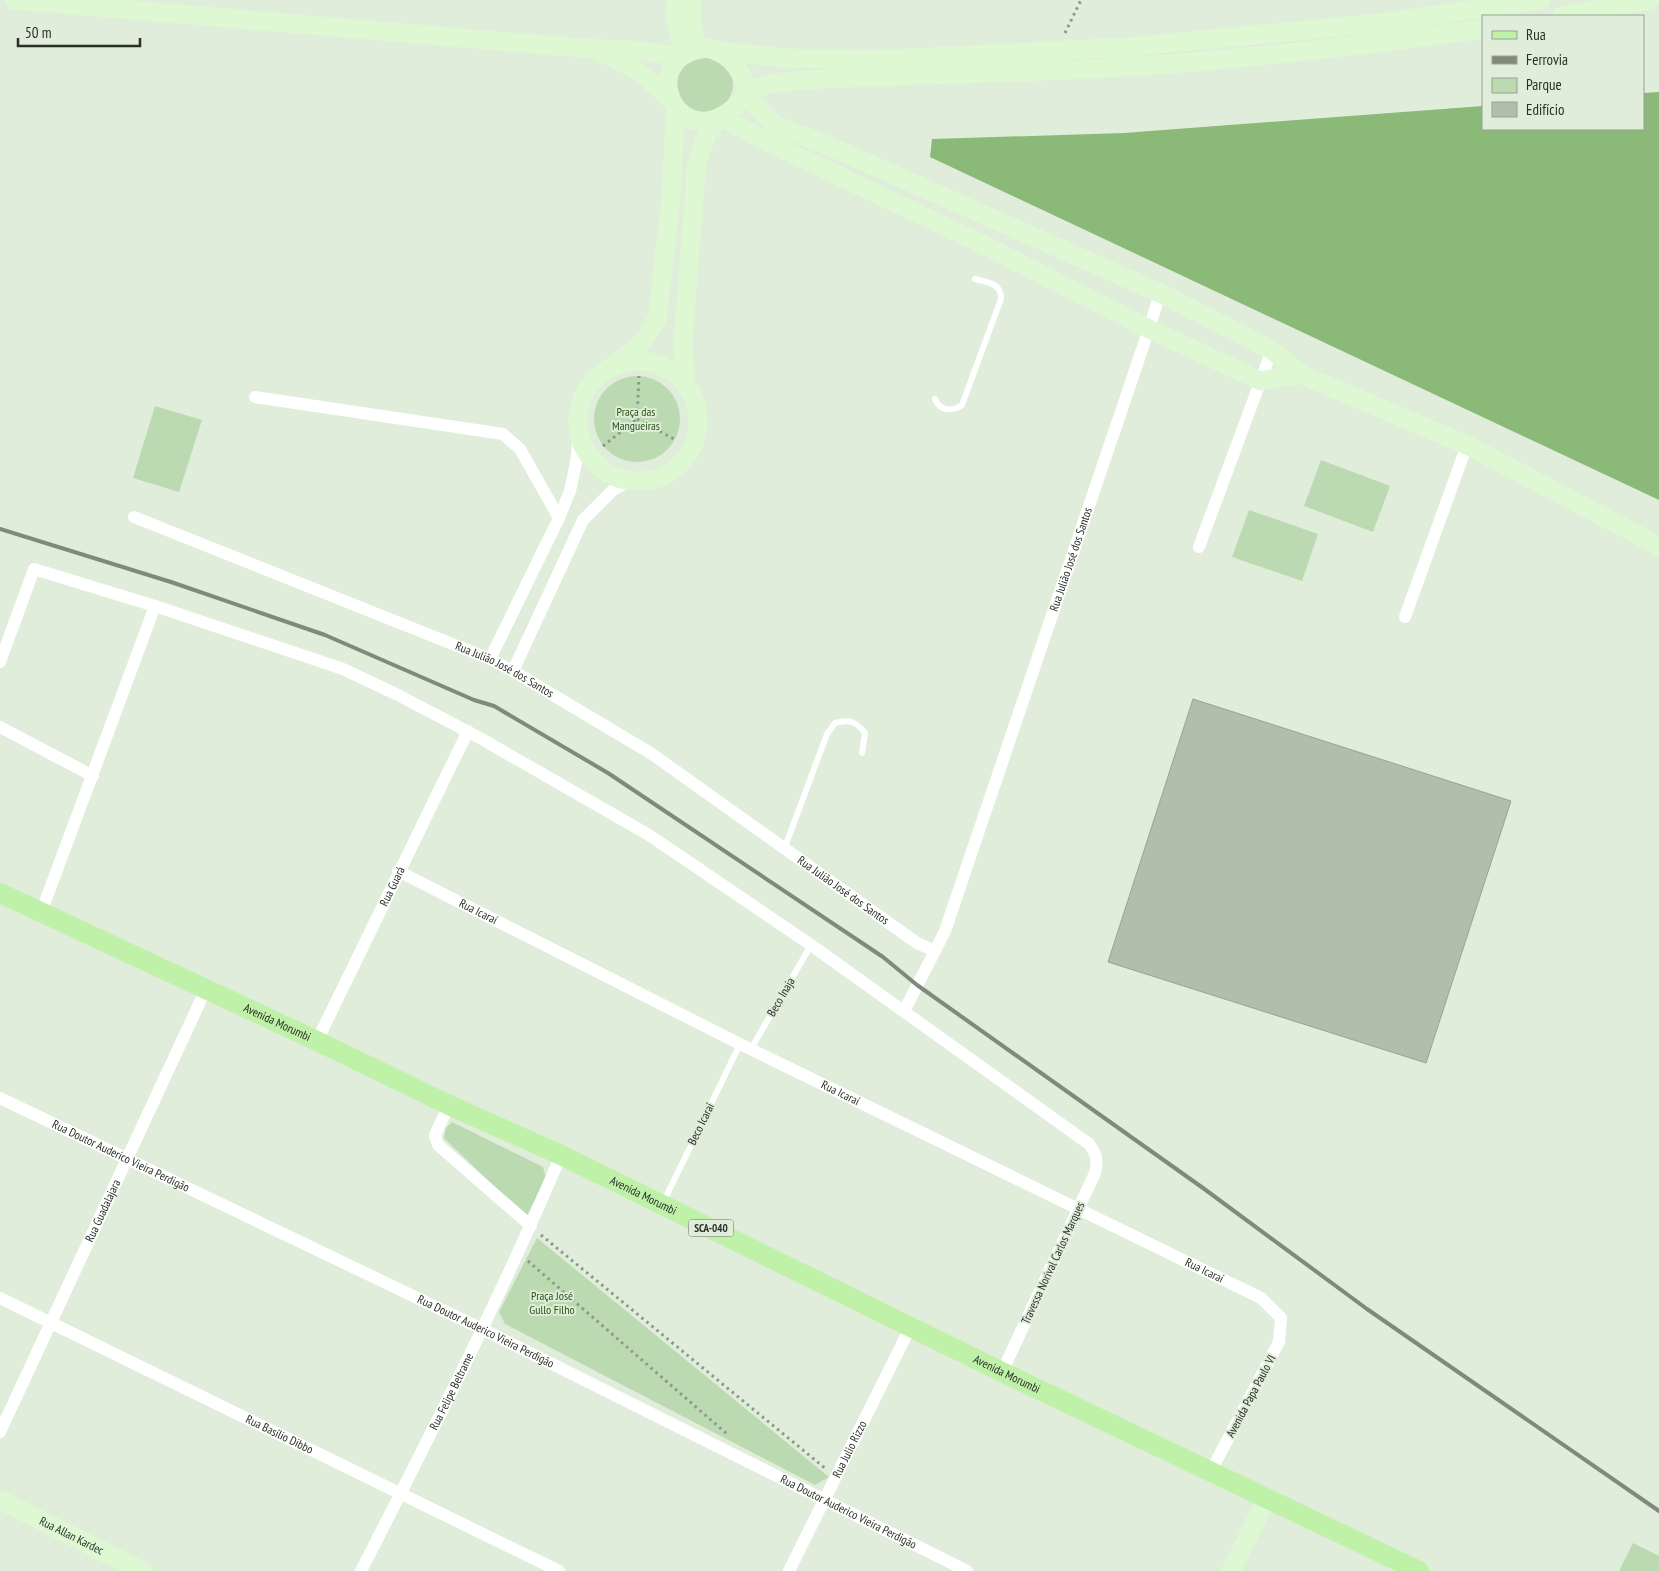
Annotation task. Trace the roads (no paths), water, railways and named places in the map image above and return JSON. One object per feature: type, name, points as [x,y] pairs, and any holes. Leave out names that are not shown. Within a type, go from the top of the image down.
[{"type":"main road","name":"Avenida Morumbi","points":[[0,894],[317,1041],[449,1105],[561,1155],[910,1328],[1419,1571]]},
{"type":"street","points":[[14,0],[582,48],[687,53],[708,48],[785,58],[874,60],[1128,46],[1380,23],[1541,0]]},
{"type":"street","points":[[676,0],[675,19],[687,53]]},
{"type":"street","points":[[490,659],[559,518],[570,491],[579,435],[577,412],[583,393],[596,376],[634,351],[651,331],[657,320],[670,209],[672,103],[668,76],[673,65],[687,53],[692,22],[692,0]]},
{"type":"street","points":[[1568,15],[1650,0]]},
{"type":"street","points":[[579,435],[584,451],[596,466],[613,477],[631,480],[653,480],[672,472],[686,458],[696,440],[699,420],[695,400],[686,382],[682,340],[697,161],[702,142],[720,118],[747,92],[774,83],[806,80],[1108,68],[1233,58],[1406,40],[1482,29]]},
{"type":"street","points":[[582,48],[606,55],[630,66],[651,80],[684,116],[696,121],[708,122],[720,118],[986,246],[1150,329],[1261,380],[1300,374]]},
{"type":"street","points":[[720,51],[730,58],[737,68],[747,92],[775,125],[827,146],[1160,293],[1272,350],[1300,374],[1467,445],[1659,546]]},
{"type":"street","name":"Rua Julião José dos Santos","points":[[134,517],[490,659],[513,671],[652,754],[785,847],[917,943],[935,951],[948,922],[1150,329],[1160,293]]},
{"type":"street","points":[[1199,547],[1272,350]]},
{"type":"street","points":[[612,365],[632,360],[652,361],[670,369],[686,382]]},
{"type":"street","points":[[255,397],[503,434],[520,450],[559,518]]},
{"type":"street","points":[[1405,617],[1467,445]]},
{"type":"street","points":[[513,671],[583,520],[612,490],[631,480]]},
{"type":"street","points":[[0,662],[34,569],[155,606],[343,669],[468,731],[649,835],[904,1011],[935,951]]},
{"type":"street","points":[[41,913],[155,606]]},
{"type":"street","points":[[0,727],[93,776]]},
{"type":"street","name":"Rua Guará","points":[[317,1041],[398,871],[468,731]]},
{"type":"street","name":"Rua Icaraí","points":[[398,871],[745,1046],[1261,1298],[1280,1318]]},
{"type":"street","name":"Rua Guadalajara","points":[[0,1432],[206,989]]},
{"type":"street","name":"Travessa Norival Carlos Marques","points":[[904,1011],[1089,1144],[1098,1162],[1095,1173],[1002,1372]]},
{"type":"street","name":"Rua Doutor Auderico Vieira Perdigão","points":[[0,1098],[127,1157],[482,1329],[967,1571]]},
{"type":"street","points":[[449,1105],[435,1135],[438,1145],[531,1226]]},
{"type":"street","name":"Rua Felipe Beltrame","points":[[361,1571],[482,1329],[531,1226],[561,1155]]},
{"type":"street","name":"Rua Basílio Dibbo","points":[[0,1298],[559,1571]]},
{"type":"street","name":"Avenida Papa Paulo VI","points":[[1211,1471],[1279,1342],[1280,1318]]},
{"type":"street","name":"Rua Julio Rizzo","points":[[789,1571],[910,1328]]},
{"type":"street","points":[[1231,1571],[1267,1498]]},
{"type":"street","name":"Rua Allan Kardec","points":[[0,1500],[142,1571]]},
{"type":"lane","points":[[935,399],[938,407],[942,409],[956,408],[962,405],[1001,299],[1001,290],[997,285],[975,279]]},
{"type":"lane","points":[[785,847],[827,734],[835,723],[847,720],[859,725],[865,733],[862,753]]},
{"type":"lane","name":"Beco Inaja","points":[[745,1046],[811,945]]},
{"type":"lane","name":"Beco Icaraí","points":[[663,1204],[745,1046]]},
{"type":"railway","points":[[0,529],[171,582],[325,635],[474,700],[494,706],[608,773],[883,957],[917,985],[1203,1188],[1367,1309],[1659,1511]]},
{"type":"park label","name":"Praça das Mangueiras","points":[[636,419]]},
{"type":"park label","name":"Praça José Gullo Filho","points":[[552,1303]]}]
